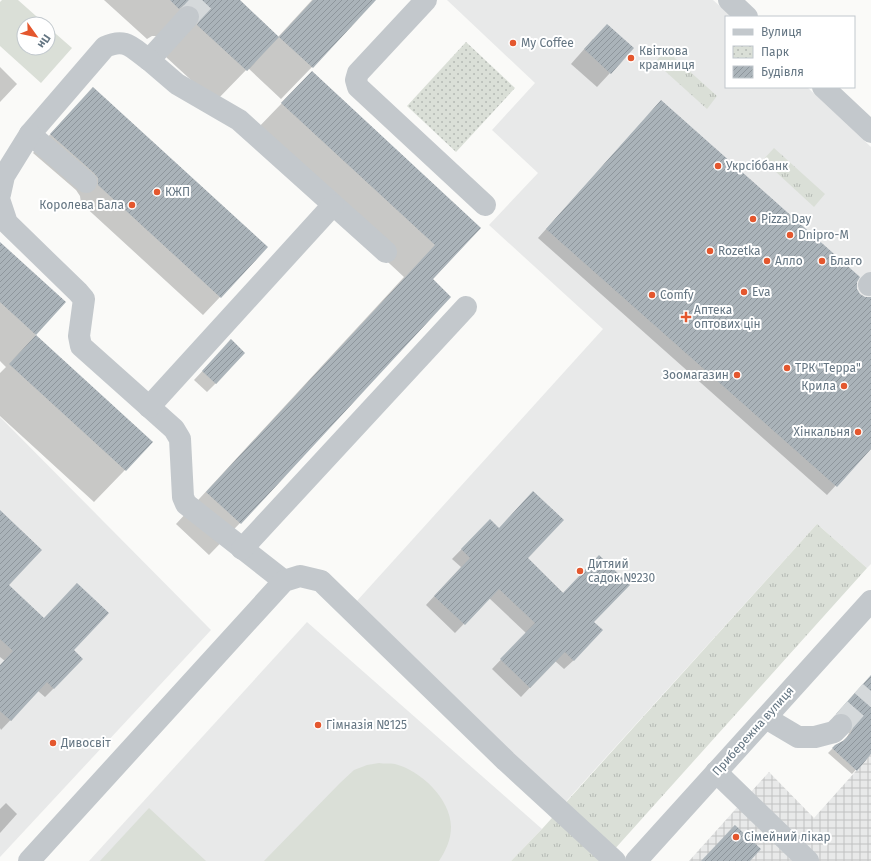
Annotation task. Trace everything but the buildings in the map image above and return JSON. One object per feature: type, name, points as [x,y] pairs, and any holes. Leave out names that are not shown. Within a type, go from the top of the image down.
[{"type":"street","points":[[426,0],[358,73],[356,80],[358,87],[485,205]]},
{"type":"street","points":[[729,0],[746,16]]},
{"type":"street","points":[[149,60],[188,17]]},
{"type":"street","points":[[0,194],[4,176],[30,134],[105,47],[115,42],[125,43],[149,60],[177,84],[239,120],[386,252]]},
{"type":"street","points":[[824,88],[871,132]]},
{"type":"street","points":[[30,134],[86,182]]},
{"type":"street","points":[[0,202],[7,223],[84,299],[79,336],[81,346],[174,429],[180,439],[182,497],[186,504],[284,581]]},
{"type":"street","points":[[149,407],[333,205]]},
{"type":"street","points":[[242,549],[466,307]]},
{"type":"street","points":[[29,861],[284,581],[300,576],[321,581],[506,761],[615,861]]},
{"type":"street","name":"Прибережна вулиця","points":[[636,861],[871,601]]},
{"type":"street","points":[[766,718],[798,737],[815,737],[834,732],[841,725]]},
{"type":"street","points":[[716,772],[808,861]]},
{"type":"shaded area","points":[[447,0],[713,0],[731,16],[725,16],[725,88],[808,88],[871,147],[871,564],[867,568],[817,524],[561,807],[346,613],[603,329],[489,225],[538,173],[492,130],[535,83]]},
{"type":"shaded area","name":"Дивосвіт","points":[[0,417],[211,630],[0,857]]},
{"type":"shaded area","name":"Гімназія №125","points":[[307,622],[542,829],[511,861],[89,861]]},
{"type":"shaded area","points":[[871,754],[871,861],[689,861],[769,772],[814,818]]},
{"type":"green space","points":[[2,0],[18,0],[36,16],[16,16],[16,56],[56,56],[56,34],[72,48],[41,83],[0,46],[0,2]]},
{"type":"green space","points":[[466,42],[515,88],[456,152],[407,106]]},
{"type":"green space","points":[[666,50],[717,96],[707,109],[655,62]]},
{"type":"green space","points":[[774,148],[825,194],[814,207],[763,160]]},
{"type":"green space","points":[[817,524],[867,568],[604,861],[511,861],[542,829]]},
{"type":"green space","points":[[379,763],[395,764],[405,767],[424,779],[440,796],[450,816],[451,827],[448,845],[439,861],[264,861],[354,770],[367,765]]},
{"type":"green space","points":[[149,808],[206,861],[100,861]]},
{"type":"tunnel","points":[[188,17],[204,0]]},
{"type":"tunnel","points":[[841,725],[871,691]]},
{"type":"place","name":"My Coffee","points":[[513,43]]},
{"type":"place","name":"Квіткова крамниця","points":[[631,58]]},
{"type":"place","name":"Укрсіббанк","points":[[718,166]]},
{"type":"place","name":"КЖП","points":[[157,192]]},
{"type":"place","name":"Королева Бала","points":[[132,205]]},
{"type":"place","name":"Pizza Day","points":[[753,219]]},
{"type":"place","name":"Dnipro-M","points":[[790,235]]},
{"type":"place","name":"Rozetka","points":[[710,251]]},
{"type":"place","name":"Алло","points":[[767,261]]},
{"type":"place","name":"Благо","points":[[822,261]]},
{"type":"place","name":"Eva","points":[[744,292]]},
{"type":"place","name":"Comfy","points":[[652,295]]},
{"type":"place","name":"Аптека оптових цін","points":[[686,317]]},
{"type":"place","name":"ТРК \"Терра\"","points":[[787,368]]},
{"type":"place","name":"Зоомагазин","points":[[737,375]]},
{"type":"place","name":"Крила","points":[[844,386]]},
{"type":"place","name":"Хінкальня","points":[[858,432]]},
{"type":"place","name":"Дитяий садок №230","points":[[580,571]]},
{"type":"place","name":"Гімназія №125","points":[[318,725]]},
{"type":"place","name":"Дивосвіт","points":[[53,743]]},
{"type":"place","name":"Сімейний лікар","points":[[736,837]]}]
